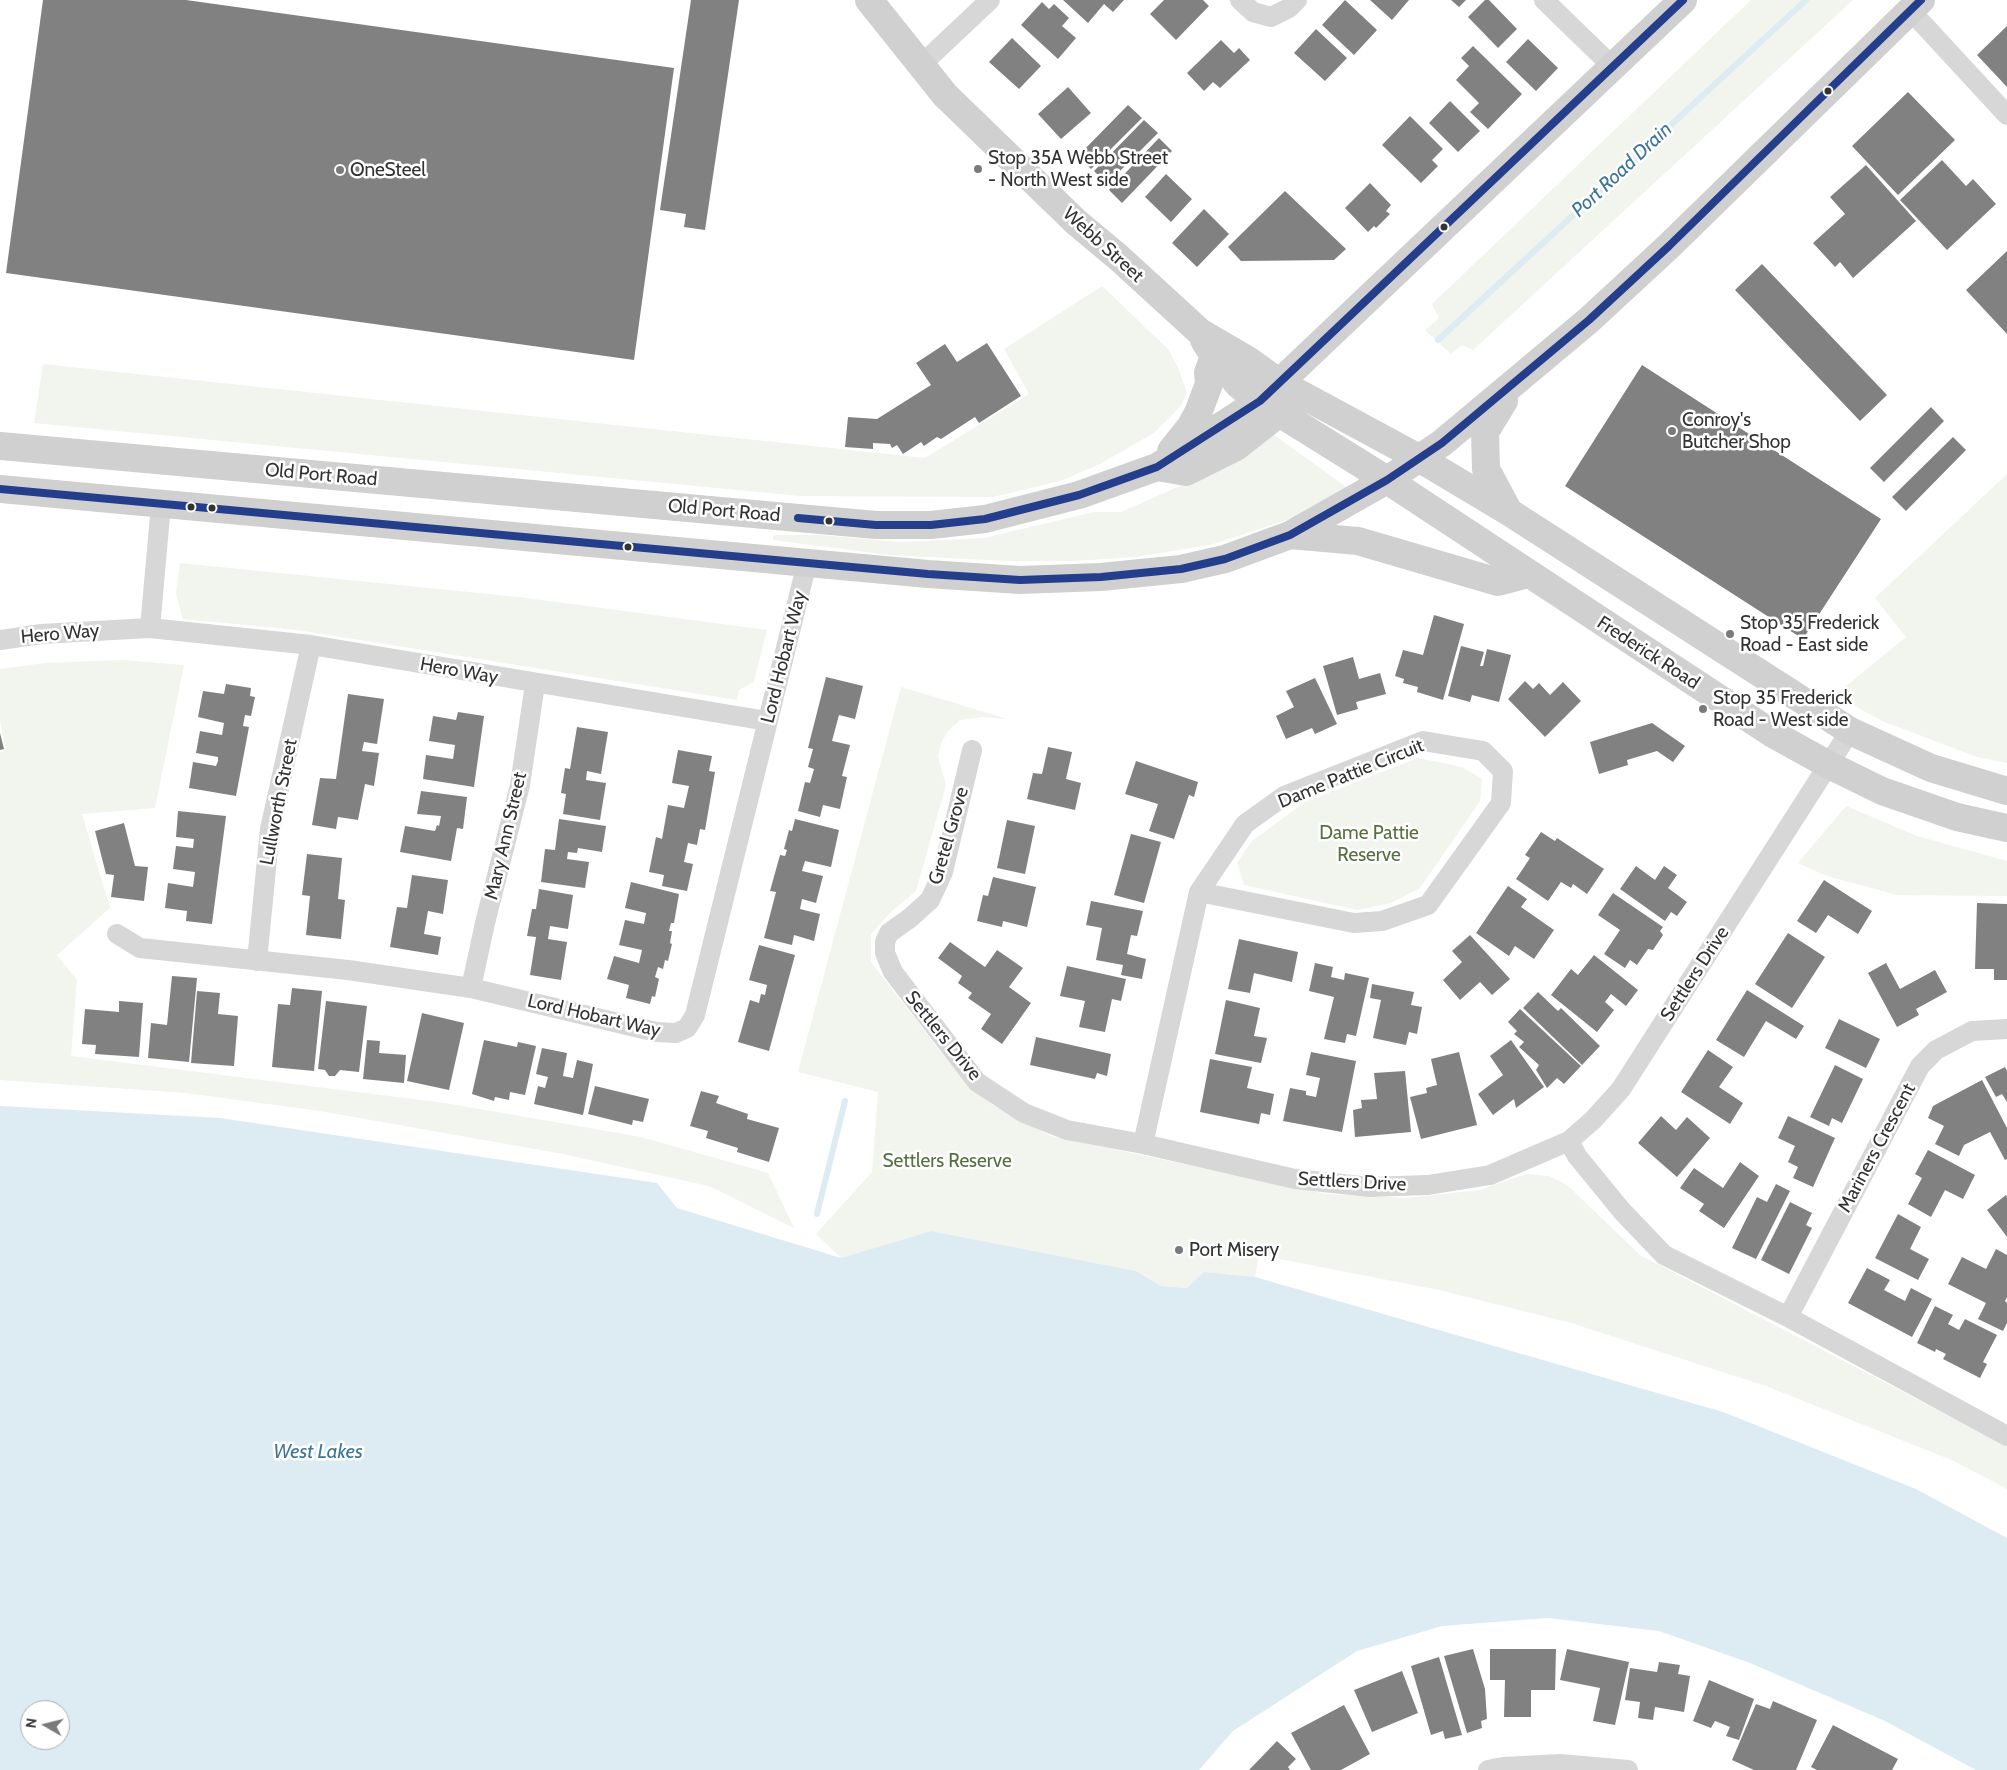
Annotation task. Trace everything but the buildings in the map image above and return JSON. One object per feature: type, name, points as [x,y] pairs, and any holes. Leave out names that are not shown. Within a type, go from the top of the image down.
[{"type":"main road","name":"Webb Street","points":[[869,0],[945,95],[1076,222],[1118,257],[1200,332],[1291,388],[1417,457]]},
{"type":"main road","name":"Old Port Road","points":[[0,446],[876,525],[931,524],[985,519],[1079,495],[1157,467],[1270,407],[1612,66],[1683,0]]},
{"type":"main road","points":[[0,489],[808,563],[1020,580],[1101,577],[1181,569],[1225,559],[1290,535],[1387,480],[1417,457],[1442,443],[1589,320],[1669,246],[1916,5]]},
{"type":"main road","name":"Webb Street","points":[[1200,332],[1214,356],[1239,384],[1270,407],[1387,480]]},
{"type":"main road","points":[[1157,467],[1191,426],[1198,413],[1208,384],[1208,373],[1214,356]]},
{"type":"main road","points":[[1509,512],[1486,469],[1485,432],[1516,383]]},
{"type":"main road","points":[[1417,457],[1509,512],[1850,731],[1931,768],[2007,791]]},
{"type":"main road","points":[[161,505],[164,461]]},
{"type":"main road","name":"Frederick Road","points":[[1387,480],[1716,698],[1829,765],[1882,791],[1920,806],[1957,817],[2007,828]]},
{"type":"main road","points":[[1290,535],[1358,541],[1498,582],[1528,574]]},
{"type":"street","points":[[921,65],[990,0]]},
{"type":"street","points":[[1240,0],[1252,12],[1271,16],[1289,8],[1297,0]]},
{"type":"street","points":[[1544,0],[1612,66]]},
{"type":"street","points":[[1916,5],[2007,115]]},
{"type":"street","points":[[150,628],[161,505]]},
{"type":"street","name":"Lord Hobart Way","points":[[117,934],[140,948],[348,970],[471,988],[656,1032],[676,1033],[687,1028],[695,1015],[808,563]]},
{"type":"street","name":"Hero Way","points":[[0,640],[41,634],[150,628],[311,645],[535,684],[767,721]]},
{"type":"street","name":"Lullworth Street","points":[[257,961],[270,829],[311,645]]},
{"type":"street","name":"Mary Ann Street","points":[[471,988],[485,922],[520,785],[535,684]]},
{"type":"street","name":"Settlers Drive","points":[[889,933],[885,942],[885,953],[893,972],[977,1082],[1024,1113],[1067,1130],[1143,1144],[1295,1179],[1370,1186],[1428,1185],[1490,1174],[1569,1141],[1593,1120],[1621,1089],[1850,731]]},
{"type":"street","name":"Dame Pattie Circuit","points":[[1143,1144],[1199,892],[1245,824],[1284,796],[1423,741],[1483,751],[1503,771],[1501,803],[1428,905],[1382,922],[1354,923],[1199,892]]},
{"type":"street","name":"Gretel Grove","points":[[889,933],[930,900],[943,872],[972,750]]},
{"type":"street","name":"Mariners Crescent","points":[[1788,1317],[1920,1066],[1936,1050],[1972,1031],[2007,1029]]},
{"type":"street","points":[[1569,1141],[1577,1156],[1622,1211],[1664,1255],[1788,1317],[2006,1432]]},
{"type":"street","points":[[1488,1770],[1503,1766],[1560,1764],[1628,1770]]},
{"type":"green space","points":[[1751,0],[1853,0],[1473,350],[1462,345],[1451,354],[1425,330],[1439,318],[1432,304]]},
{"type":"green space","points":[[1102,286],[1168,349],[1187,392],[1181,406],[1154,433],[1100,464],[1063,480],[993,497],[801,496],[34,423],[43,364],[925,458],[1029,394],[1004,349]]},
{"type":"green space","points":[[1274,435],[1349,489],[1299,516],[1210,545],[1136,557],[1074,561],[1009,561],[889,555],[773,540],[773,535],[821,535],[899,542],[984,538],[1094,512],[1121,512],[1180,486]]},
{"type":"green space","points":[[2007,474],[2007,763],[1977,757],[1882,721],[1835,695],[1906,637],[1875,598]]},
{"type":"green space","points":[[180,563],[519,597],[767,630],[754,682],[739,690],[737,700],[297,630],[183,619],[176,594]]},
{"type":"green space","points":[[122,660],[184,665],[155,808],[82,814],[110,908],[57,955],[77,980],[71,1056],[445,1103],[641,1137],[768,1173],[794,1228],[709,1186],[563,1154],[320,1111],[186,1093],[0,1080],[0,752],[6,750],[0,721],[0,669],[45,663]]},
{"type":"green space","name":"Settlers Reserve","points":[[901,687],[1008,719],[983,717],[960,720],[948,731],[941,743],[938,757],[946,785],[916,891],[892,911],[871,934],[871,962],[962,1079],[992,1105],[1051,1136],[1326,1194],[1406,1198],[1479,1190],[1526,1174],[1549,1176],[1567,1185],[1640,1255],[2007,1446],[2007,1489],[1954,1461],[1766,1386],[1571,1323],[1439,1290],[1259,1255],[1255,1277],[1204,1272],[1187,1288],[1161,1286],[1136,1271],[931,1231],[841,1258],[816,1234],[872,1172],[878,1092],[798,1072]]},
{"type":"green space","name":"Dame Pattie Reserve","points":[[1418,758],[1462,767],[1482,779],[1480,801],[1420,888],[1391,903],[1357,910],[1244,885],[1237,863],[1252,841],[1305,802]]},
{"type":"green space","points":[[1846,806],[1917,836],[2007,861],[2007,896],[1897,895],[1827,876],[1798,863]]},
{"type":"water","name":"West Lakes","points":[[0,1106],[220,1118],[657,1183],[677,1208],[841,1258],[931,1231],[1136,1271],[1161,1286],[1187,1288],[1204,1272],[1255,1277],[1723,1412],[1916,1489],[2007,1538],[2007,1770],[1976,1770],[1885,1721],[1750,1663],[1659,1631],[1548,1618],[1442,1626],[1357,1651],[1233,1731],[1199,1770],[0,1770]]},
{"type":"waterway","name":"Port Road Drain","points":[[1438,340],[1806,0]]},
{"type":"waterway","name":"Port Road Drain","points":[[817,1214],[845,1101]]},
{"type":"transit line","points":[[798,518],[876,525],[931,525],[985,519],[1079,495],[1157,467],[1260,401],[1683,0]]},
{"type":"transit line","points":[[0,489],[928,574],[1020,580],[1101,577],[1181,569],[1225,559],[1290,535],[1387,480],[1442,443],[1589,320],[1669,246],[1921,0]]},
{"type":"place","name":"Stop 35A Webb Street - North West side","points":[[978,169]]},
{"type":"place","name":"OneSteel","points":[[340,170]]},
{"type":"place","name":"Conroy's Butcher Shop","points":[[1672,431]]},
{"type":"place","name":"Stop 35 Frederick Road - East side","points":[[1730,634]]},
{"type":"place","name":"Stop 35 Frederick Road - West side","points":[[1703,709]]},
{"type":"place","name":"Port Misery","points":[[1179,1250]]}]
